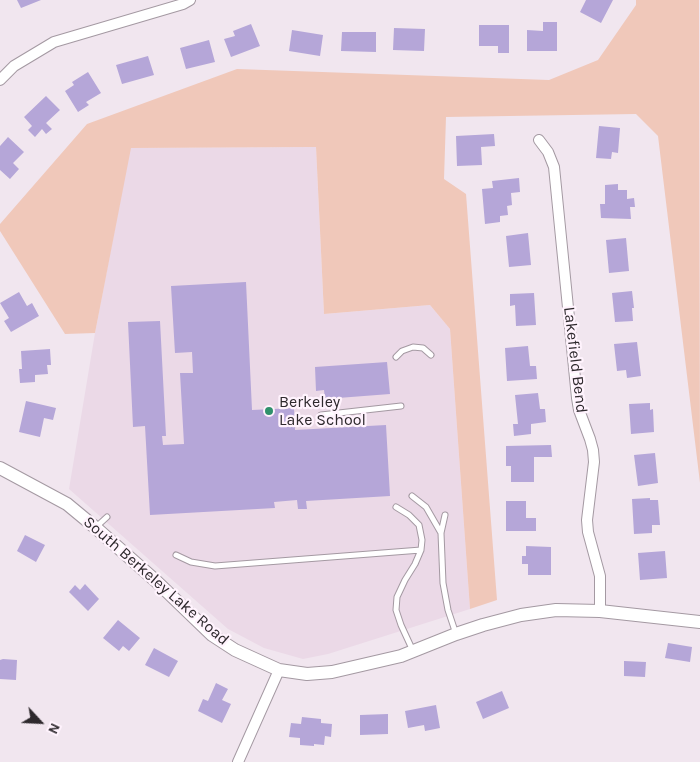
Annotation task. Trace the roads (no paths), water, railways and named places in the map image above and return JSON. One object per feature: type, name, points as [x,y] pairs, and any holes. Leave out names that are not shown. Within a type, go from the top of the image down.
[{"type":"street","points":[[0,80],[14,66],[54,42],[183,4],[190,0]]},
{"type":"street","name":"Lakefield Bend","points":[[539,140],[548,152],[554,167],[577,398],[579,410],[593,450],[594,462],[588,532],[600,576],[600,611]]},
{"type":"street","name":"South Berkeley Lake Road","points":[[0,468],[66,504],[156,581],[212,634],[235,650],[279,670],[307,674],[332,672],[401,656],[483,625],[521,615],[556,610],[600,611],[700,622]]},
{"type":"street","points":[[238,762],[279,670]]},
{"type":"lane","points":[[396,357],[402,351],[414,347],[423,348],[431,355]]},
{"type":"lane","points":[[321,415],[401,406]]},
{"type":"lane","points":[[412,496],[426,507],[441,533]]},
{"type":"lane","points":[[396,507],[409,515],[419,525],[422,540],[421,550],[415,564],[397,598],[396,610],[413,652]]},
{"type":"lane","points":[[445,515],[441,533],[443,583],[448,610],[456,634]]},
{"type":"lane","points":[[96,528],[107,517]]},
{"type":"lane","points":[[176,555],[191,562],[215,566],[421,550]]},
{"type":"place","name":"Berkeley Lake School","points":[[269,411]]}]
